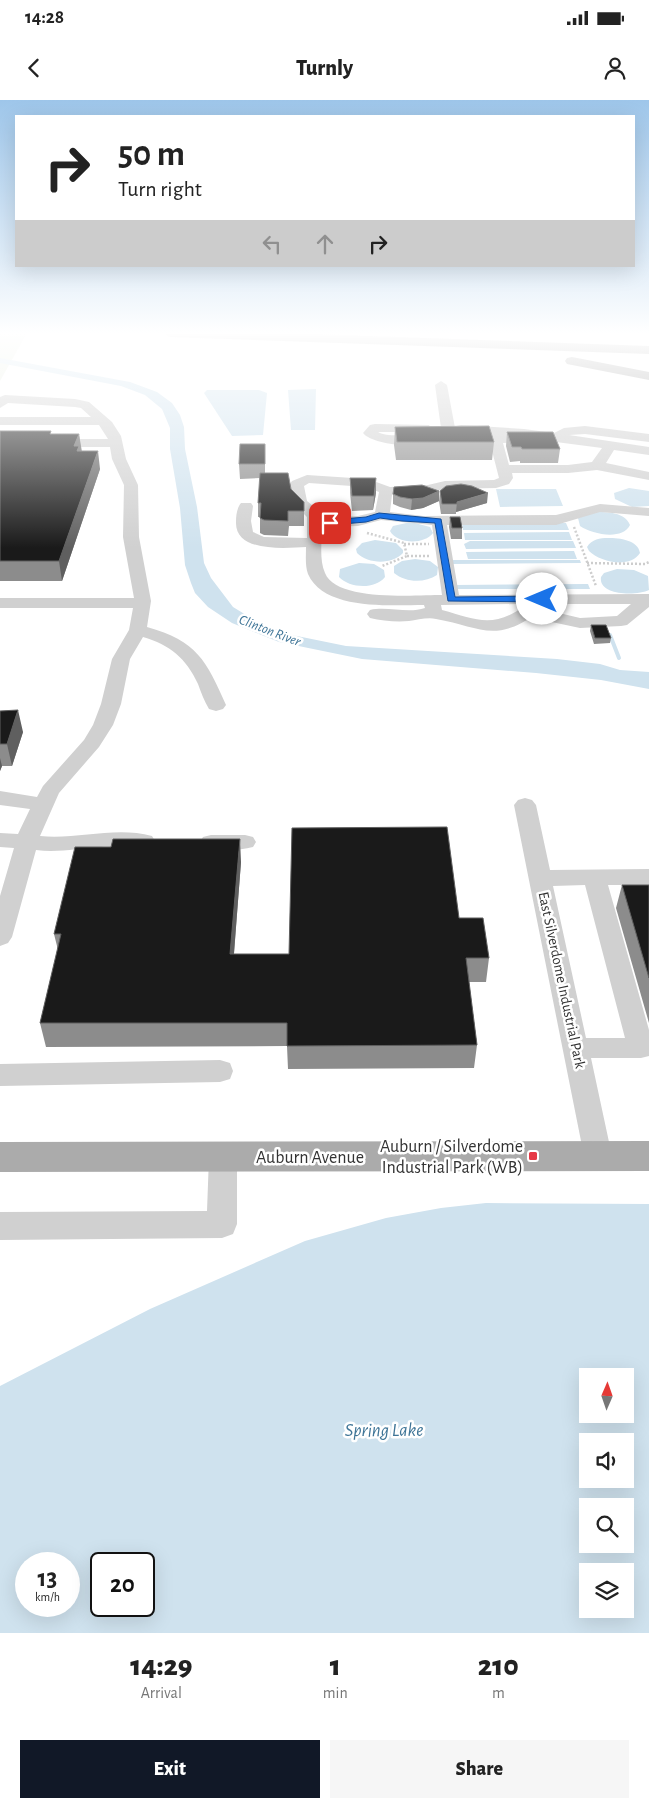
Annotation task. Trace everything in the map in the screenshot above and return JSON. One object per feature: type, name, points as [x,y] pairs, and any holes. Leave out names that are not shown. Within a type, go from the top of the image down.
[{"type":"main road","name":"Auburn Avenue","points":[[0,1157],[649,1156]]},
{"type":"street","points":[[1,930],[26,842],[42,804],[100,730],[111,704],[121,659],[138,630],[142,603],[131,537],[131,485],[113,437],[102,421],[90,409],[79,405]]},
{"type":"street","points":[[444,405],[448,428]]},
{"type":"street","points":[[0,410],[90,409]]},
{"type":"street","points":[[0,421],[102,421]]},
{"type":"street","points":[[649,438],[585,430],[564,432],[556,438],[389,439],[379,438],[370,433],[375,428],[385,427],[448,428],[524,434],[556,438],[649,451]]},
{"type":"street","points":[[0,431],[113,437]]},
{"type":"street","points":[[0,443],[113,437]]},
{"type":"street","points":[[495,438],[506,478],[504,481],[496,484],[445,485],[428,489],[388,491],[368,483],[307,479],[300,481],[296,488],[300,503],[313,513],[315,523],[315,574],[336,592],[367,600],[431,606],[470,623],[499,625],[509,623],[529,603]]},
{"type":"street","points":[[597,466],[610,446]]},
{"type":"street","points":[[504,469],[568,469],[597,466],[649,476]]},
{"type":"street","points":[[315,523],[366,520],[382,514],[385,494],[388,491]]},
{"type":"street","points":[[246,506],[243,518],[244,530],[251,539],[315,542]]},
{"type":"street","points":[[379,515],[402,519],[556,520],[600,508],[649,512]]},
{"type":"street","points":[[438,520],[451,599]]},
{"type":"street","points":[[431,606],[451,599],[529,603],[601,599],[648,599]]},
{"type":"street","points":[[621,620],[648,599]]},
{"type":"street","points":[[0,603],[142,603]]},
{"type":"street","points":[[529,603],[553,618],[580,624],[636,620],[649,616]]},
{"type":"street","points":[[376,614],[420,616],[430,614],[431,606]]},
{"type":"street","points":[[138,630],[151,633],[186,650],[200,667],[216,705]]},
{"type":"street","points":[[0,798],[42,804]]},
{"type":"street","name":"East Silverdome Industrial Park","points":[[525,805],[598,1156]]},
{"type":"street","points":[[0,840],[55,845],[102,840],[245,842]]},
{"type":"street","points":[[540,878],[649,876]]},
{"type":"street","points":[[576,1048],[640,1048],[594,877]]},
{"type":"street","points":[[0,1075],[220,1071]]},
{"type":"street","points":[[0,1226],[222,1224],[224,1157]]},
{"type":"path","points":[[570,517],[601,599]]},
{"type":"path","points":[[367,533],[404,544],[443,550]]},
{"type":"path","points":[[404,544],[407,556]]},
{"type":"path","points":[[382,566],[407,556],[443,550]]},
{"type":"path","points":[[587,563],[645,564],[649,562]]},
{"type":"water","name":"Clinton River","points":[[157,405],[173,405],[180,415],[184,427],[185,449],[197,507],[204,563],[211,578],[233,607],[261,624],[292,635],[346,646],[557,659],[600,664],[620,670],[649,672],[649,689],[601,680],[536,673],[362,659],[279,642],[232,623],[208,607],[195,593],[185,565],[180,508],[170,449],[170,428],[162,409]]},
{"type":"water","points":[[212,405],[266,405],[263,435],[232,436]]},
{"type":"water","points":[[289,405],[316,405],[315,430],[291,430]]},
{"type":"water","points":[[629,488],[649,491],[649,506],[632,507],[615,499],[614,493]]},
{"type":"water","points":[[496,489],[556,489],[563,506],[500,507]]},
{"type":"water","points":[[595,512],[620,515],[630,525],[626,530],[614,534],[599,533],[580,526],[578,518]]},
{"type":"water","points":[[411,522],[430,527],[433,533],[423,540],[404,541],[393,535],[390,531],[393,526]]},
{"type":"water","points":[[462,523],[566,523],[569,530],[463,530]]},
{"type":"water","points":[[569,532],[572,540],[465,540],[464,533]]},
{"type":"water","points":[[608,538],[623,539],[632,543],[636,545],[640,553],[629,561],[615,562],[607,561],[589,551],[587,547],[591,542]]},
{"type":"water","points":[[375,540],[396,543],[403,550],[403,553],[393,560],[380,562],[367,559],[357,553],[356,549],[362,543]]},
{"type":"water","points":[[470,541],[573,541],[576,548],[466,549],[464,544]]},
{"type":"water","points":[[574,551],[577,559],[468,559],[466,552]]},
{"type":"water","points":[[415,559],[430,561],[438,567],[437,575],[432,578],[416,581],[404,579],[394,573],[394,566],[402,561]]},
{"type":"water","points":[[451,560],[580,560],[581,563],[451,564]]},
{"type":"water","points":[[359,563],[374,564],[384,570],[385,577],[375,584],[362,586],[343,581],[339,577],[340,569]]},
{"type":"water","points":[[617,569],[634,570],[648,576],[649,590],[628,594],[606,588],[602,583],[601,577],[604,573]]},
{"type":"water","points":[[588,584],[590,589],[456,589],[455,585]]},
{"type":"water","name":"Spring Lake","points":[[486,1203],[649,1204],[649,1633],[0,1633],[0,1386],[150,1309],[305,1241],[386,1218],[441,1208]]},
{"type":"building","points":[[489,426],[494,442],[397,442],[395,427]]},
{"type":"building","points":[[0,431],[51,431],[50,434],[79,434],[74,446],[79,446],[77,451],[98,451],[59,561],[0,561]]},
{"type":"building","points":[[507,432],[553,432],[560,449],[522,449],[521,447],[512,447]]},
{"type":"building","points":[[240,444],[265,444],[265,464],[239,464]]},
{"type":"building","points":[[260,473],[288,473],[291,489],[304,502],[304,511],[288,511],[288,521],[264,520],[260,518],[261,503],[258,503]]},
{"type":"building","points":[[350,478],[376,478],[374,496],[352,496]]},
{"type":"building","points":[[461,484],[472,486],[488,493],[457,502],[457,504],[442,504],[440,491],[446,486]]},
{"type":"building","points":[[422,485],[439,491],[423,498],[412,499],[393,494],[394,487]]},
{"type":"building","points":[[450,517],[460,517],[462,528],[452,528]]},
{"type":"building","points":[[591,625],[606,625],[611,638],[595,638]]},
{"type":"building","points":[[18,710],[7,744],[0,744],[0,711]]},
{"type":"building","points":[[447,827],[459,918],[483,918],[489,958],[466,958],[477,1045],[287,1046],[287,1023],[40,1023],[61,934],[54,934],[75,847],[111,847],[113,839],[240,839],[230,954],[289,954],[292,828]]},
{"type":"building","points":[[622,885],[649,885],[649,978]]},
{"type":"waterway","points":[[610,635],[619,658]]},
{"type":"place","name":"Auburn / Silverdome Industrial Park (WB)","points":[[533,1156]]},
{"type":"route","points":[[330,523],[366,520],[379,515],[402,519],[438,520],[451,599],[542,599]]}]
